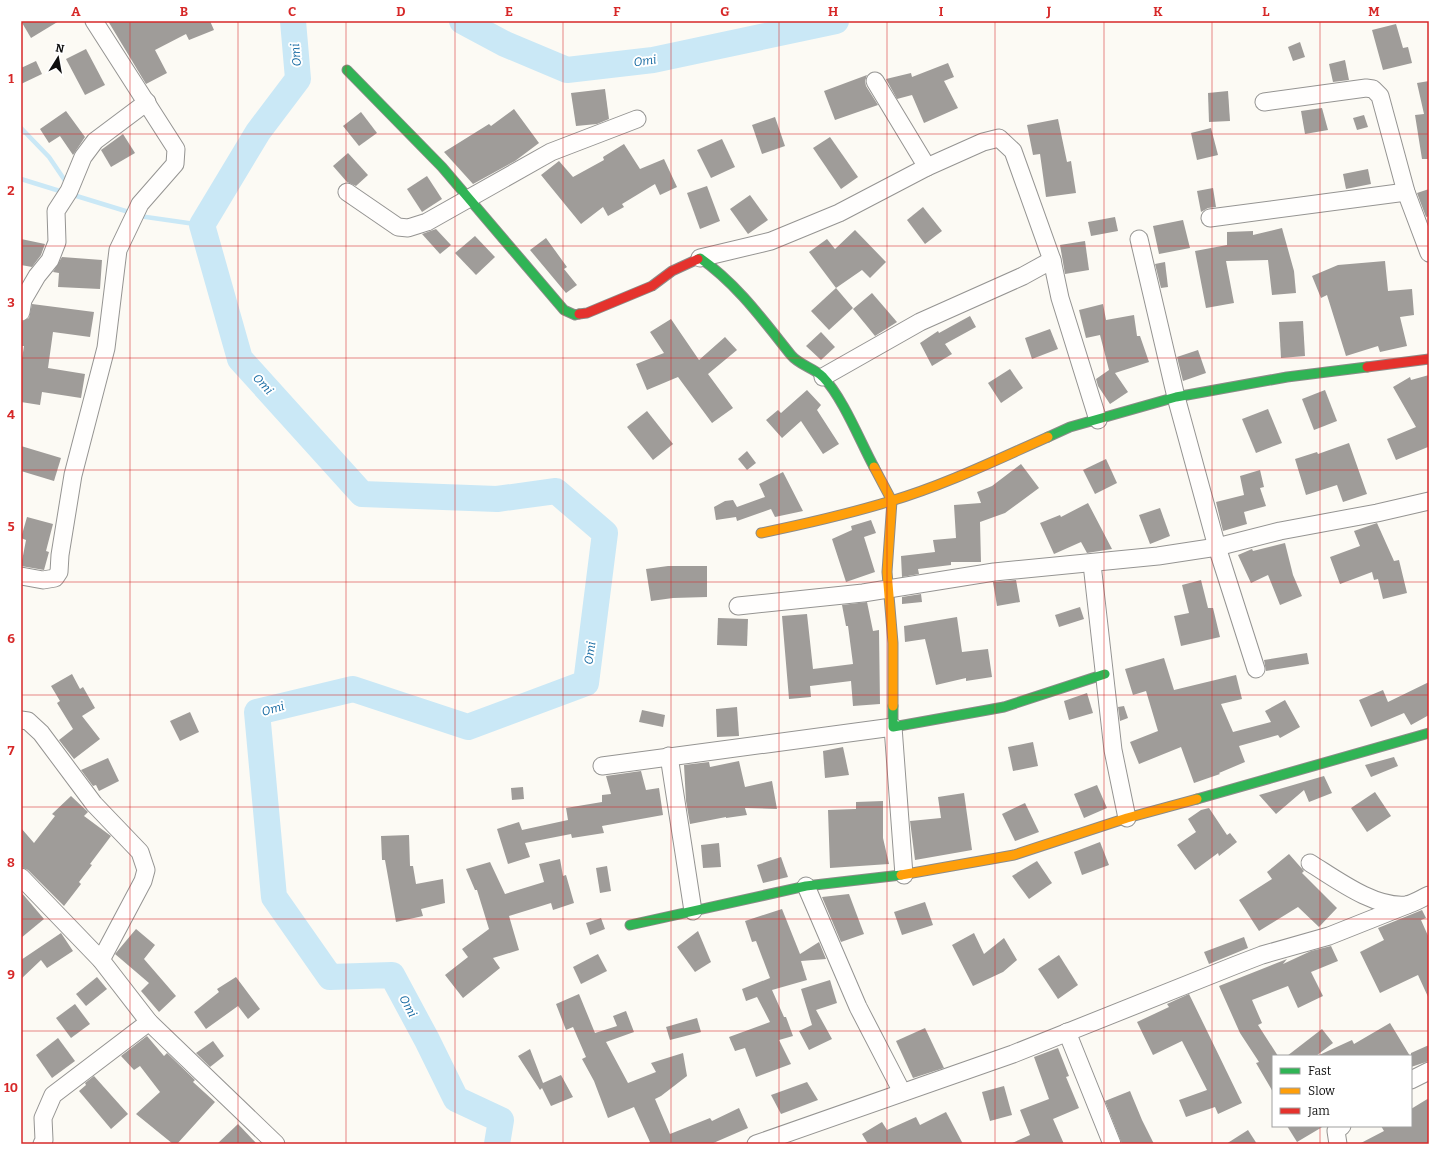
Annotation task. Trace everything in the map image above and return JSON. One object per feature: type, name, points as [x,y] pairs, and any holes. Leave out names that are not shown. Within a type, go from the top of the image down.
[{"type":"street","points":[[21,576],[43,580],[55,578],[59,572],[60,555],[73,475],[106,348],[118,250],[140,204],[174,164],[176,149],[94,21]]},
{"type":"street","points":[[347,70],[442,167],[564,310],[575,315],[587,313],[652,286],[672,271],[700,258],[771,241],[839,213],[927,167],[983,142],[999,138],[1013,150],[1052,260],[1060,298],[1098,420]]},
{"type":"street","points":[[875,81],[927,167]]},
{"type":"street","points":[[1264,102],[1366,88],[1373,89],[1380,96],[1406,192],[1429,253]]},
{"type":"street","points":[[21,312],[23,300],[37,276],[50,260],[57,242],[56,211],[69,191],[82,157],[95,141],[147,102]]},
{"type":"street","points":[[347,192],[398,226],[408,228],[426,222],[551,152],[637,119]]},
{"type":"street","points":[[1210,218],[1406,192]]},
{"type":"street","points":[[1139,239],[1176,398],[1216,547],[1256,669]]},
{"type":"street","points":[[700,258],[718,271],[742,295],[793,357],[822,377],[838,398],[892,501],[887,572],[893,643],[893,727],[904,875]]},
{"type":"street","points":[[822,377],[920,322],[1023,276],[1052,260]]},
{"type":"street","points":[[761,533],[836,517],[892,501],[960,476],[1070,427],[1176,398],[1287,377],[1429,359]]},
{"type":"street","points":[[738,606],[888,590],[994,572],[1092,564],[1158,556],[1216,547],[1280,531],[1377,513],[1429,501]]},
{"type":"street","points":[[1092,564],[1113,750],[1127,818]]},
{"type":"street","points":[[602,766],[893,727],[1004,707],[1105,674]]},
{"type":"street","points":[[21,720],[28,721],[41,733],[94,804],[140,852],[146,870],[143,881],[101,960]]},
{"type":"street","points":[[630,925],[806,886],[904,875],[1014,856],[1127,818],[1429,733]]},
{"type":"street","points":[[669,756],[693,911]]},
{"type":"street","points":[[1310,863],[1349,888],[1382,903],[1407,905]]},
{"type":"street","points":[[21,877],[101,960],[149,1022],[276,1144]]},
{"type":"street","points":[[806,886],[858,1007],[902,1092]]},
{"type":"street","points":[[756,1144],[1013,1054],[1242,963],[1329,936],[1429,895]]},
{"type":"street","points":[[42,1144],[44,1140],[43,1118],[53,1095],[149,1022]]},
{"type":"street","points":[[1067,1032],[1112,1144]]},
{"type":"street","points":[[1412,1080],[1429,1071]]},
{"type":"street","points":[[1338,1144],[1336,1131],[1341,1127]]},
{"type":"building","points":[[21,21],[59,21],[31,38]]},
{"type":"building","points":[[108,21],[210,21],[214,30],[189,40],[186,34],[155,50],[167,73],[146,84]]},
{"type":"building","points":[[1396,24],[1403,48],[1408,47],[1412,63],[1383,70],[1372,30]]},
{"type":"building","points":[[1300,42],[1305,57],[1293,61],[1288,47]]},
{"type":"building","points":[[86,49],[105,85],[85,95],[66,59]]},
{"type":"building","points":[[1345,60],[1349,80],[1333,82],[1329,64]]},
{"type":"building","points":[[36,61],[42,74],[21,84],[21,68]]},
{"type":"building","points":[[948,63],[954,77],[944,81],[958,108],[924,123],[912,95],[897,99],[886,79],[911,73],[912,77]]},
{"type":"building","points":[[867,75],[865,81],[866,86],[878,105],[835,120],[824,91]]},
{"type":"building","points":[[1429,81],[1429,159],[1422,159],[1415,115],[1424,114],[1417,83]]},
{"type":"building","points":[[605,89],[609,119],[597,124],[576,126],[571,93]]},
{"type":"building","points":[[1228,91],[1230,121],[1209,122],[1208,93]]},
{"type":"building","points":[[1322,108],[1328,130],[1305,134],[1301,111]]},
{"type":"building","points":[[514,109],[539,143],[515,161],[473,184],[444,152],[489,124],[491,126]]},
{"type":"building","points":[[66,111],[85,137],[73,155],[60,136],[49,143],[40,129]]},
{"type":"building","points":[[361,112],[377,133],[359,146],[343,126]]},
{"type":"building","points":[[1364,115],[1368,127],[1357,130],[1353,118]]},
{"type":"building","points":[[775,117],[785,146],[762,154],[752,125]]},
{"type":"building","points":[[1058,119],[1067,162],[1071,161],[1076,193],[1046,197],[1040,154],[1033,155],[1027,125]]},
{"type":"building","points":[[1211,128],[1218,155],[1197,160],[1191,133]]},
{"type":"building","points":[[123,134],[135,153],[111,167],[101,150]]},
{"type":"building","points":[[830,137],[858,177],[841,189],[813,148]]},
{"type":"building","points":[[722,139],[735,167],[711,178],[697,150]]},
{"type":"building","points":[[624,144],[640,169],[664,159],[677,187],[660,195],[655,184],[622,204],[624,207],[608,216],[603,207],[581,224],[541,175],[559,161],[573,177],[604,160],[603,157]]},
{"type":"building","points":[[348,153],[368,175],[356,186],[347,182],[333,166]]},
{"type":"building","points":[[1368,169],[1371,184],[1346,189],[1343,174]]},
{"type":"building","points":[[427,176],[442,199],[422,212],[407,189]]},
{"type":"building","points":[[707,186],[720,221],[700,229],[687,193]]},
{"type":"building","points":[[1213,188],[1216,207],[1208,208],[1201,212],[1197,191]]},
{"type":"building","points":[[1429,189],[1429,216],[1426,217],[1417,193]]},
{"type":"building","points":[[750,195],[768,220],[748,234],[730,209]]},
{"type":"building","points":[[923,207],[942,231],[925,244],[907,220]]},
{"type":"building","points":[[1115,217],[1118,231],[1091,236],[1088,222]]},
{"type":"building","points":[[1183,220],[1190,248],[1159,254],[1153,226]]},
{"type":"building","points":[[1282,228],[1294,271],[1296,293],[1272,295],[1268,260],[1226,261],[1234,303],[1206,308],[1195,251],[1227,245],[1227,232],[1253,231],[1253,235]]},
{"type":"building","points":[[436,229],[451,245],[440,254],[422,234]]},
{"type":"building","points":[[855,230],[886,262],[870,278],[862,270],[836,288],[809,252],[827,239],[835,249]]},
{"type":"building","points":[[475,236],[495,257],[476,275],[455,253]]},
{"type":"building","points":[[546,238],[567,267],[564,269],[577,285],[566,293],[530,250]]},
{"type":"building","points":[[21,239],[45,244],[41,255],[32,267],[21,265]]},
{"type":"building","points":[[1085,241],[1089,270],[1065,274],[1060,245]]},
{"type":"building","points":[[62,257],[102,260],[100,289],[58,287],[59,273],[53,272]]},
{"type":"building","points":[[1385,261],[1388,291],[1412,289],[1414,315],[1400,317],[1407,346],[1380,352],[1378,346],[1346,356],[1327,295],[1321,298],[1312,276],[1338,265]]},
{"type":"building","points":[[1165,262],[1168,287],[1161,288],[1155,264]]},
{"type":"building","points":[[836,288],[853,308],[829,330],[811,311]]},
{"type":"building","points":[[872,293],[897,322],[875,336],[853,309]]},
{"type":"building","points":[[32,304],[94,312],[90,337],[53,332],[48,368],[85,374],[81,398],[42,392],[40,405],[21,402],[21,365],[24,346],[21,346],[21,322],[29,318]]},
{"type":"building","points":[[1103,304],[1106,320],[1134,315],[1137,336],[1140,336],[1149,362],[1115,373],[1128,392],[1110,404],[1098,386],[1096,379],[1109,370],[1100,335],[1086,338],[1079,310]]},
{"type":"building","points":[[970,316],[976,327],[945,344],[952,354],[932,366],[920,343],[938,331],[939,333]]},
{"type":"building","points":[[671,319],[699,360],[725,337],[737,350],[708,374],[733,408],[712,423],[678,377],[647,390],[636,364],[664,353],[650,332]]},
{"type":"building","points":[[1303,321],[1305,356],[1281,358],[1279,322]]},
{"type":"building","points":[[1050,329],[1058,349],[1032,359],[1025,338]]},
{"type":"building","points":[[821,332],[835,347],[821,360],[806,346]]},
{"type":"building","points":[[1198,350],[1206,373],[1183,381],[1177,357]]},
{"type":"building","points":[[1010,369],[1023,388],[1001,403],[988,383]]},
{"type":"building","points":[[1429,375],[1429,450],[1428,447],[1396,460],[1387,439],[1416,427],[1393,387],[1410,377],[1411,380]]},
{"type":"building","points":[[807,390],[821,405],[817,410],[839,444],[823,454],[801,421],[782,438],[766,420],[778,410],[781,413]]},
{"type":"building","points":[[1325,390],[1337,421],[1314,430],[1302,399]]},
{"type":"building","points":[[1268,409],[1282,443],[1256,453],[1242,419]]},
{"type":"building","points":[[647,411],[673,444],[653,460],[627,427]]},
{"type":"building","points":[[1349,443],[1367,494],[1343,502],[1337,485],[1306,495],[1295,459],[1317,452],[1318,454]]},
{"type":"building","points":[[21,446],[61,458],[54,481],[21,471]]},
{"type":"building","points":[[747,451],[756,463],[747,470],[738,459]]},
{"type":"building","points":[[1106,459],[1117,483],[1095,494],[1083,470]]},
{"type":"building","points":[[1021,464],[1039,488],[1005,513],[980,522],[981,562],[951,562],[951,565],[918,569],[919,574],[902,577],[901,556],[935,552],[933,540],[956,538],[954,505],[981,503],[977,492],[992,486]]},
{"type":"building","points":[[1260,470],[1264,487],[1260,488],[1266,506],[1244,512],[1247,524],[1223,531],[1216,502],[1244,495],[1240,476]]},
{"type":"building","points":[[783,472],[803,511],[775,517],[771,509],[737,521],[736,517],[716,520],[714,507],[725,501],[733,500],[737,507],[765,497],[759,484]]},
{"type":"building","points":[[1088,503],[1112,549],[1087,553],[1081,542],[1054,554],[1040,523],[1060,515],[1061,517]]},
{"type":"building","points":[[1160,508],[1170,536],[1150,544],[1139,515]]},
{"type":"building","points":[[27,517],[53,524],[46,551],[49,552],[44,570],[21,566],[26,540],[21,538]]},
{"type":"building","points":[[871,520],[876,533],[864,537],[875,572],[846,582],[832,539],[852,530],[851,526]]},
{"type":"building","points":[[1377,523],[1394,561],[1399,560],[1407,593],[1383,599],[1378,579],[1374,580],[1372,572],[1340,584],[1330,557],[1360,546],[1354,531]]},
{"type":"building","points":[[1285,543],[1293,575],[1302,596],[1280,605],[1268,575],[1251,583],[1238,555],[1252,549],[1253,551]]},
{"type":"building","points":[[668,566],[707,566],[707,597],[673,598],[651,601],[646,569]]},
{"type":"building","points":[[1016,580],[1020,602],[997,606],[993,582]]},
{"type":"building","points":[[1201,580],[1208,608],[1213,608],[1220,637],[1181,646],[1174,616],[1189,613],[1182,585]]},
{"type":"building","points":[[921,594],[922,602],[902,604],[902,597]]},
{"type":"building","points":[[867,602],[873,631],[879,630],[880,704],[853,706],[851,681],[810,686],[811,697],[789,699],[782,616],[807,614],[813,669],[853,664],[848,626],[846,626],[842,605]]},
{"type":"building","points":[[1080,607],[1084,619],[1059,627],[1055,615]]},
{"type":"building","points":[[957,617],[962,652],[988,649],[992,677],[966,681],[966,678],[936,685],[925,639],[905,642],[904,626]]},
{"type":"building","points":[[718,618],[748,619],[747,646],[717,645]]},
{"type":"building","points":[[1307,653],[1309,664],[1266,671],[1264,660]]},
{"type":"building","points":[[1164,658],[1174,690],[1236,675],[1242,699],[1221,704],[1233,732],[1271,722],[1265,711],[1285,700],[1300,727],[1280,738],[1278,735],[1239,746],[1245,762],[1219,773],[1220,774],[1194,783],[1181,747],[1139,764],[1130,742],[1158,731],[1146,691],[1133,695],[1125,669]]},
{"type":"building","points":[[72,674],[80,689],[83,687],[95,708],[82,716],[100,739],[74,759],[59,740],[73,729],[57,703],[60,701],[51,686]]},
{"type":"building","points":[[1429,682],[1429,715],[1411,725],[1404,713],[1371,727],[1359,700],[1383,690],[1388,702]]},
{"type":"building","points":[[1087,693],[1093,713],[1069,720],[1064,701]]},
{"type":"building","points":[[1124,706],[1128,718],[1120,721],[1118,707]]},
{"type":"building","points":[[737,707],[739,736],[717,737],[716,709]]},
{"type":"building","points":[[642,710],[665,715],[663,727],[639,722]]},
{"type":"building","points":[[190,712],[199,732],[180,741],[170,721]]},
{"type":"building","points":[[1033,742],[1038,766],[1013,771],[1008,747]]},
{"type":"building","points":[[843,747],[849,775],[825,778],[823,751]]},
{"type":"building","points":[[1394,757],[1398,766],[1371,777],[1365,765]]},
{"type":"building","points":[[108,758],[119,781],[99,791],[96,785],[93,786],[81,770]]},
{"type":"building","points":[[739,761],[745,787],[772,781],[777,809],[745,808],[747,815],[726,817],[690,824],[686,801],[684,765],[709,762],[710,767]]},
{"type":"building","points":[[641,771],[646,790],[659,788],[663,815],[602,826],[604,833],[572,838],[571,834],[525,843],[530,857],[508,864],[497,829],[519,822],[522,830],[568,820],[566,808],[602,802],[602,795],[611,794],[606,776]]},
{"type":"building","points":[[1324,776],[1332,793],[1309,802],[1304,790],[1276,814],[1259,795]]},
{"type":"building","points":[[1097,785],[1107,808],[1084,818],[1074,794]]},
{"type":"building","points":[[523,787],[524,799],[512,800],[511,788]]},
{"type":"building","points":[[1375,792],[1391,816],[1367,832],[1351,808]]},
{"type":"building","points":[[964,793],[972,850],[915,860],[910,821],[941,818],[938,797]]},
{"type":"building","points":[[71,796],[88,812],[84,816],[111,836],[90,864],[92,865],[79,882],[81,884],[64,906],[28,870],[21,867],[21,828],[34,843],[55,816],[52,814]]},
{"type":"building","points":[[883,801],[883,838],[889,864],[830,868],[828,810],[856,809],[856,802]]},
{"type":"building","points":[[1025,803],[1039,832],[1015,841],[1002,814]]},
{"type":"building","points":[[1209,808],[1227,835],[1230,833],[1237,842],[1219,856],[1218,853],[1195,870],[1177,845],[1196,832],[1188,819],[1201,810]]},
{"type":"building","points":[[409,835],[410,866],[413,866],[416,884],[443,879],[445,903],[421,909],[423,916],[396,922],[385,860],[382,860],[381,836]]},
{"type":"building","points":[[1100,842],[1109,865],[1082,875],[1074,852]]},
{"type":"building","points":[[719,843],[721,867],[703,868],[701,845]]},
{"type":"building","points":[[1289,854],[1304,871],[1302,873],[1337,908],[1319,927],[1298,907],[1259,931],[1239,900],[1272,879],[1267,872]]},
{"type":"building","points":[[781,857],[788,877],[763,883],[757,865]]},
{"type":"building","points":[[560,859],[563,876],[566,875],[574,903],[553,910],[551,903],[509,916],[519,950],[493,958],[500,968],[463,998],[445,975],[468,957],[462,949],[489,929],[477,890],[475,890],[466,869],[490,862],[505,894],[544,882],[539,864]]},
{"type":"building","points":[[1037,861],[1052,883],[1029,899],[1012,876]]},
{"type":"building","points":[[607,866],[611,891],[600,893],[596,868]]},
{"type":"building","points":[[21,892],[44,919],[21,938]]},
{"type":"building","points":[[849,894],[864,934],[841,942],[822,897]]},
{"type":"building","points":[[925,902],[933,925],[902,935],[894,912]]},
{"type":"building","points":[[782,909],[800,954],[819,942],[826,959],[801,961],[807,980],[772,990],[784,1017],[786,1017],[793,1036],[779,1040],[791,1064],[756,1077],[745,1048],[735,1051],[729,1037],[770,1022],[757,997],[746,1001],[742,989],[770,978],[756,941],[752,942],[745,921]]},
{"type":"building","points":[[1422,910],[1426,918],[1421,920],[1429,938],[1429,999],[1418,975],[1380,993],[1360,952],[1384,940],[1378,928]]},
{"type":"building","points":[[601,918],[605,929],[590,935],[586,923]]},
{"type":"building","points":[[136,929],[155,945],[144,959],[176,996],[159,1012],[141,991],[149,983],[115,954]]},
{"type":"building","points":[[698,931],[711,962],[695,972],[677,947]]},
{"type":"building","points":[[61,933],[73,951],[47,968],[41,960],[21,979],[21,960]]},
{"type":"building","points":[[974,933],[984,954],[1004,938],[1017,960],[1003,972],[973,986],[952,945]]},
{"type":"building","points":[[1244,937],[1248,948],[1209,964],[1204,952]]},
{"type":"building","points":[[1331,946],[1338,961],[1311,972],[1323,996],[1298,1008],[1288,986],[1252,1000],[1262,1023],[1258,1025],[1277,1055],[1272,1055],[1272,1090],[1256,1063],[1259,1062],[1240,1033],[1219,986],[1287,959],[1283,964],[1311,951]]},
{"type":"building","points":[[598,954],[607,971],[581,984],[573,967]]},
{"type":"building","points":[[1059,955],[1078,985],[1058,999],[1038,969]]},
{"type":"building","points":[[97,977],[107,989],[86,1006],[76,994]]},
{"type":"building","points":[[236,977],[260,1009],[248,1019],[238,1006],[206,1029],[194,1012],[219,992],[217,989]]},
{"type":"building","points":[[830,980],[837,1003],[816,1010],[832,1039],[809,1050],[799,1031],[812,1025],[801,989]]},
{"type":"building","points":[[579,994],[595,1033],[617,1026],[613,1016],[626,1011],[634,1032],[606,1042],[628,1083],[656,1072],[651,1063],[683,1053],[687,1076],[655,1099],[670,1134],[710,1118],[712,1121],[739,1108],[748,1128],[711,1144],[647,1144],[650,1142],[634,1107],[608,1118],[594,1081],[582,1059],[586,1057],[573,1027],[566,1030],[556,1004]]},
{"type":"building","points":[[1189,994],[1242,1103],[1218,1114],[1215,1107],[1186,1117],[1179,1100],[1207,1090],[1182,1041],[1153,1055],[1137,1022],[1169,1007],[1167,1004]]},
{"type":"building","points":[[75,1004],[90,1024],[71,1038],[56,1018]]},
{"type":"building","points":[[697,1018],[701,1032],[670,1040],[666,1027]]},
{"type":"building","points":[[1390,1023],[1409,1055],[1319,1055],[1352,1040],[1354,1044]]},
{"type":"building","points":[[925,1028],[944,1068],[913,1078],[896,1041]]},
{"type":"building","points":[[1322,1029],[1333,1043],[1317,1055],[1288,1055]]},
{"type":"building","points":[[147,1036],[164,1056],[167,1053],[195,1080],[193,1082],[215,1102],[177,1144],[173,1144],[136,1114],[160,1092],[140,1066],[134,1070],[121,1056]]},
{"type":"building","points":[[58,1038],[75,1061],[52,1078],[36,1055]]},
{"type":"building","points":[[213,1041],[224,1056],[210,1067],[196,1053]]},
{"type":"building","points":[[1429,1045],[1429,1061],[1412,1067],[1411,1053]]},
{"type":"building","points":[[1058,1048],[1069,1076],[1066,1077],[1079,1108],[1053,1119],[1064,1144],[1010,1144],[1030,1135],[1020,1110],[1049,1099],[1034,1057]]},
{"type":"building","points":[[530,1049],[543,1083],[561,1075],[573,1097],[551,1106],[542,1088],[540,1090],[518,1056]]},
{"type":"building","points":[[94,1076],[128,1114],[111,1129],[79,1091],[86,1085],[85,1083]]},
{"type":"building","points":[[807,1082],[818,1100],[781,1114],[771,1095]]},
{"type":"building","points":[[1004,1086],[1012,1115],[990,1121],[982,1092]]},
{"type":"building","points":[[1130,1091],[1154,1144],[1122,1144],[1105,1101]]},
{"type":"building","points":[[1429,1098],[1429,1144],[1359,1144],[1384,1131],[1382,1127],[1412,1127],[1412,1108]]},
{"type":"building","points":[[946,1112],[963,1144],[868,1144],[862,1134],[882,1122],[887,1130],[916,1117],[920,1125]]},
{"type":"building","points":[[238,1124],[257,1144],[217,1144]]},
{"type":"building","points":[[1288,1127],[1322,1127],[1297,1142]]},
{"type":"building","points":[[1248,1130],[1257,1144],[1226,1144]]},
{"type":"waterway","name":"Omi","points":[[293,21],[298,79],[258,132],[202,225],[240,359],[362,494],[497,499],[556,491],[605,533],[586,683],[468,727],[353,689],[257,712],[274,897],[330,977],[392,975],[427,1040],[456,1099],[501,1120],[497,1144]]},
{"type":"waterway","name":"Omi","points":[[462,21],[505,44],[567,70],[653,60],[836,21]]},
{"type":"waterway","points":[[21,128],[49,157],[68,185]]},
{"type":"waterway","points":[[21,179],[63,192]]},
{"type":"waterway","points":[[70,194],[132,213]]},
{"type":"waterway","points":[[139,216],[202,225]]},
{"type":"traffic: fast","points":[[347,70],[442,167],[564,310],[575,315],[579,314]]},
{"type":"traffic: fast","points":[[698,259],[700,258],[713,268],[738,291],[794,358],[823,377],[837,396],[851,420],[874,467]]},
{"type":"traffic: fast","points":[[1048,437],[1070,427],[1176,397],[1287,377],[1367,367]]},
{"type":"traffic: fast","points":[[893,706],[893,727],[1004,707],[1105,674]]},
{"type":"traffic: fast","points":[[1197,799],[1429,733]]},
{"type":"traffic: fast","points":[[630,925],[806,886],[901,875]]},
{"type":"traffic: slow","points":[[761,533],[875,506],[911,495],[970,472],[1048,437]]},
{"type":"traffic: slow","points":[[874,467],[892,501],[887,572],[893,643],[893,706]]},
{"type":"traffic: slow","points":[[901,875],[1014,855],[1127,818],[1197,799]]},
{"type":"traffic: jam","points":[[579,314],[587,313],[652,286],[672,271],[698,259]]},
{"type":"traffic: jam","points":[[1367,367],[1429,359]]}]
